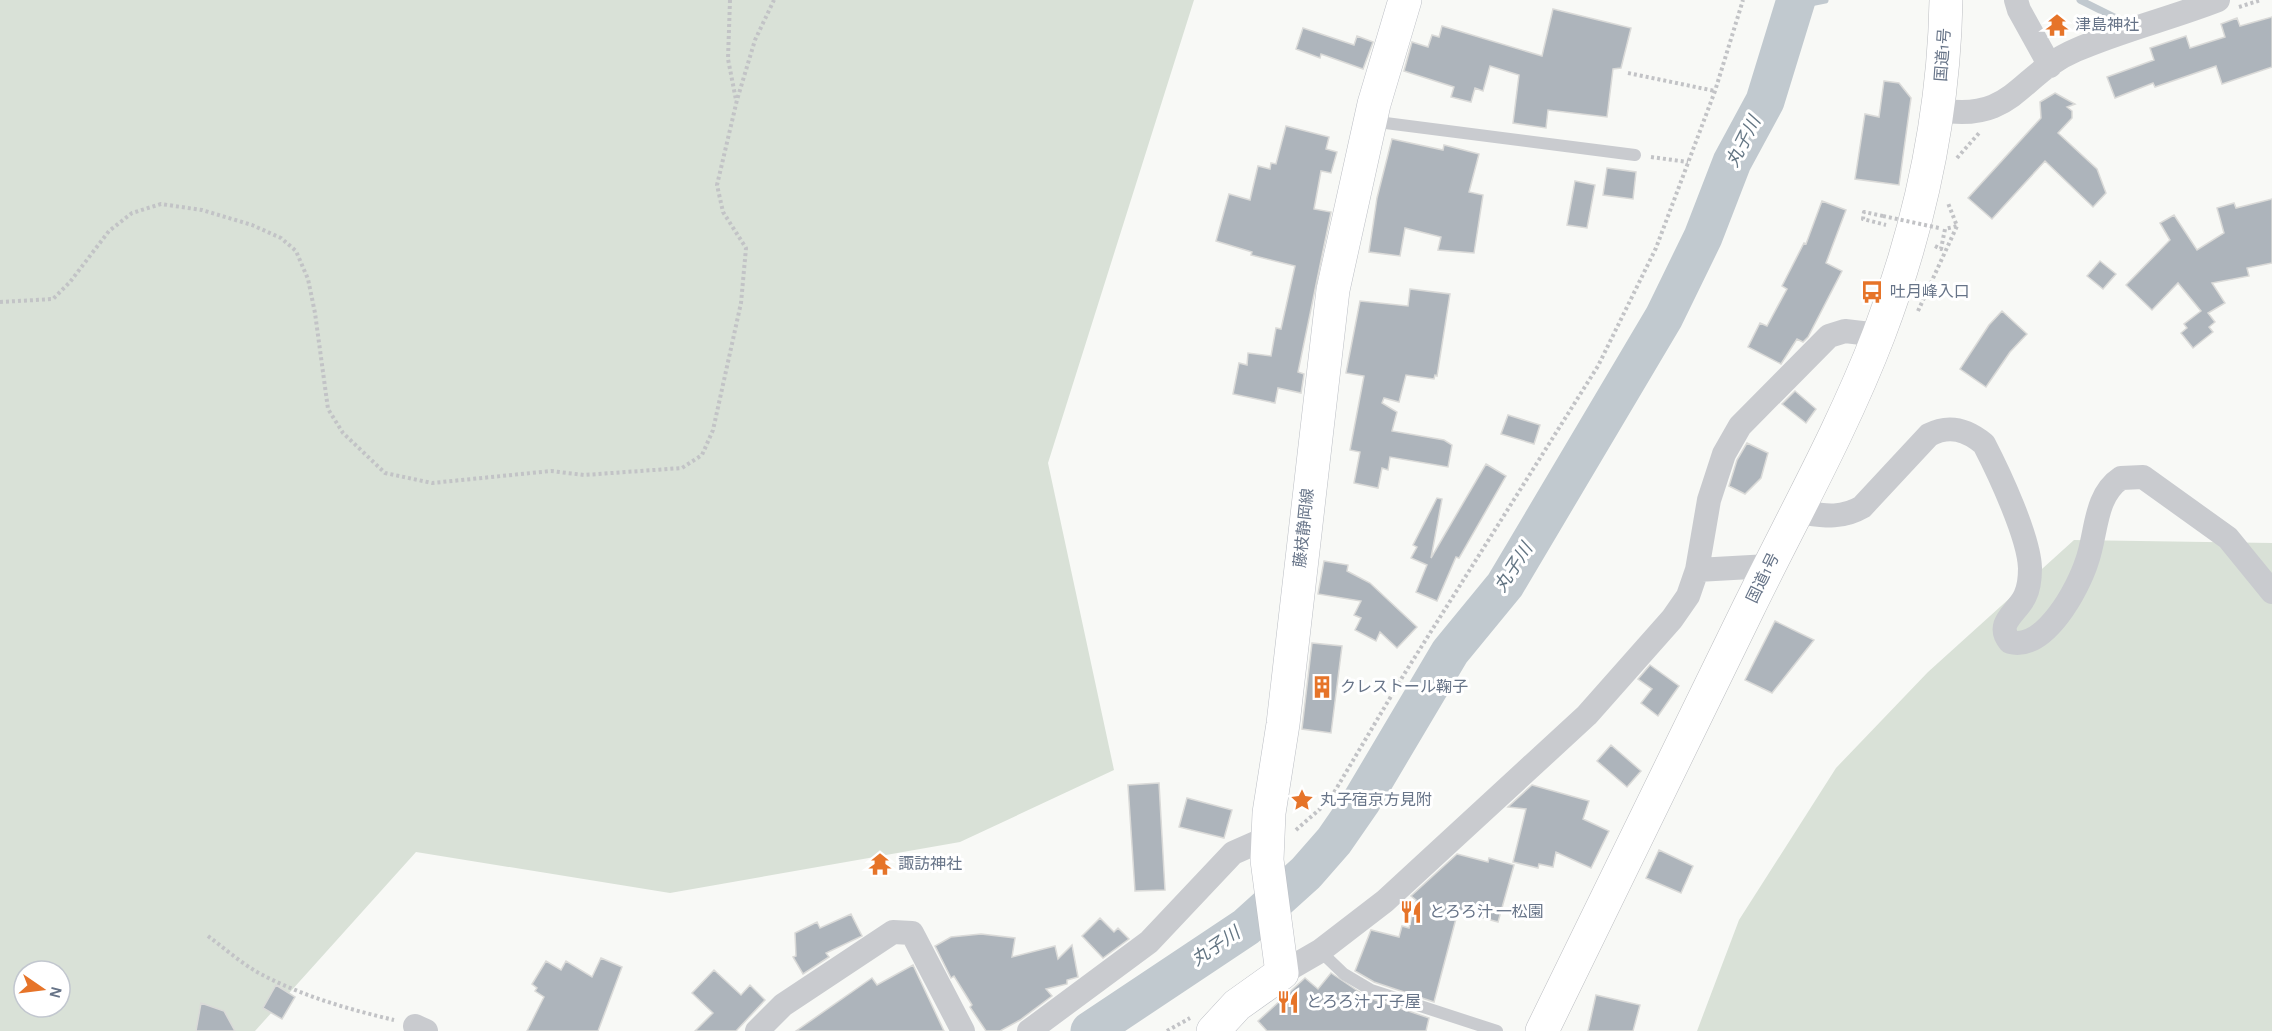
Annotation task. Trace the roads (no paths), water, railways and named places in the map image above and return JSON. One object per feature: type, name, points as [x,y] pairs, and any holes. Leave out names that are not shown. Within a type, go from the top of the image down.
[{"type":"main road","name":"藤枝静岡線","points":[[1282,972],[1267,849],[1333,290],[1369,121],[1406,0]]},
{"type":"main road","name":"国道1号","points":[[1935,0],[1939,110]]},
{"type":"main road","name":"国道1号","points":[[1542,1031],[1855,391],[1879,335],[1902,269],[1922,200],[1939,110],[1946,0]]},
{"type":"main road","points":[[1213,1031],[1236,1005],[1282,972]]},
{"type":"street","points":[[2016,0],[2019,10],[2050,66]]},
{"type":"street","points":[[1939,110],[1974,113],[1993,108],[2011,98],[2050,66],[2076,50],[2181,6],[2223,5]]},
{"type":"street","points":[[1282,972],[1320,951],[1385,901],[1587,714],[1672,619],[1688,596],[1697,570],[1709,500],[1724,454],[1740,426],[1829,336],[1845,331],[1879,335]]},
{"type":"street","points":[[1796,512],[1837,517],[1849,515],[1862,507],[1929,435],[1942,428],[1957,429],[1972,434],[1984,444],[2027,548],[2030,568],[2025,596],[2006,620],[2004,628],[2010,642],[2019,644],[2031,642],[2039,636],[2078,586],[2088,560],[2103,495],[2121,478],[2142,477],[2228,538],[2272,592]]},
{"type":"street","points":[[1697,570],[1769,566]]},
{"type":"street","points":[[1029,1031],[1149,942],[1233,853],[1267,849]]},
{"type":"street","points":[[757,1031],[783,1005],[893,932],[912,933],[963,1031]]},
{"type":"lane","points":[[1369,121],[1635,155]]},
{"type":"lane","points":[[1320,951],[1344,974],[1371,990],[1497,1031]]},
{"type":"waterway","name":"丸子川","points":[[1090,1031],[1246,927],[1306,873],[1334,841],[1361,802],[1450,652],[1505,585],[1664,317],[1703,237],[1732,162],[1765,101],[1796,0]]},
{"type":"waterway","points":[[1792,16],[1805,4],[1825,0]]},
{"type":"waterway","points":[[2080,0],[2120,20]]},
{"type":"place","name":"津島神社","points":[[2057,25]]},
{"type":"place","name":"吐月峰入口","points":[[1872,292]]},
{"type":"place","name":"クレストール鞠子","points":[[1322,687]]},
{"type":"place","name":"丸子宿京方見附","points":[[1302,800]]},
{"type":"place","name":"諏訪神社","points":[[880,864]]},
{"type":"place","name":"とろろ汁 一松園","points":[[1411,912]]},
{"type":"place","name":"とろろ汁 丁子屋","points":[[1288,1002]]}]
